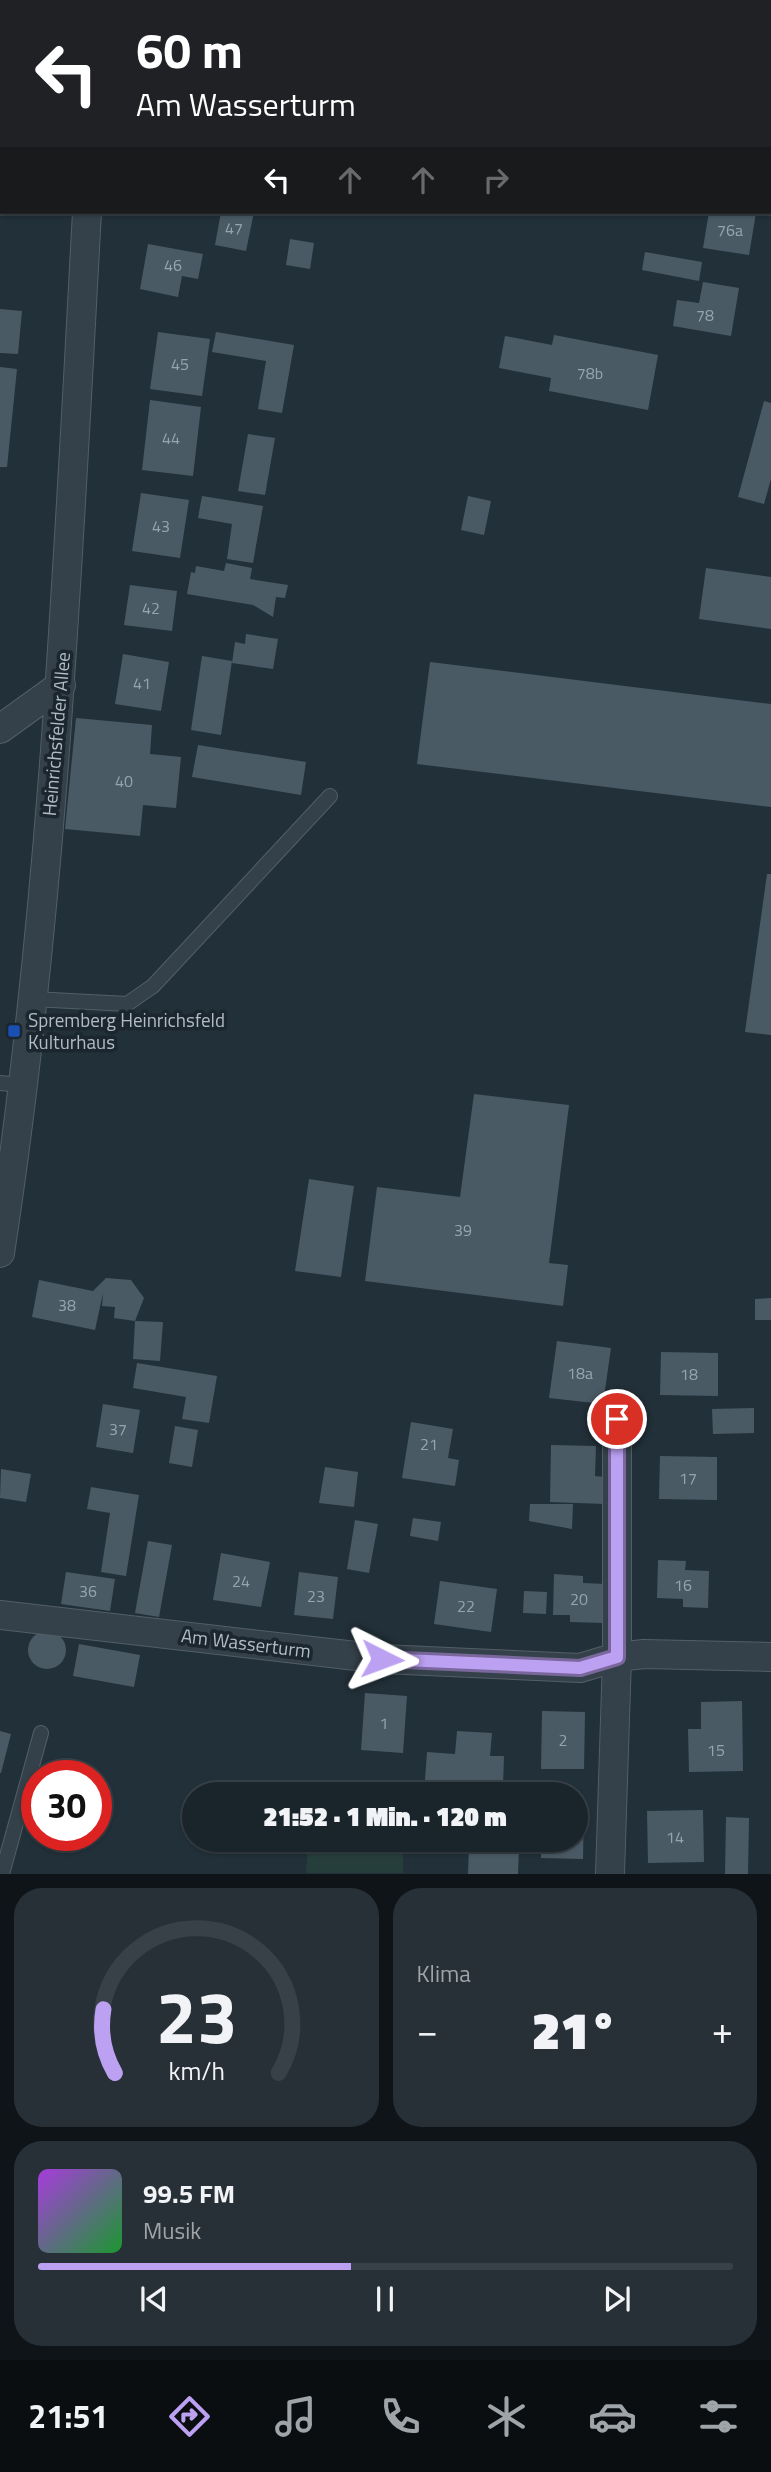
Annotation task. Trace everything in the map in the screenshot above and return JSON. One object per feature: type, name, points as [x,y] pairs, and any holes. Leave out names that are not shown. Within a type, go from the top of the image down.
[{"type":"street","name":"Heinrichsfelder Allee","points":[[0,1253],[11,1084],[33,999],[61,685],[87,214]]},
{"type":"street","points":[[0,729],[61,685]]},
{"type":"street","points":[[610,1874],[617,1657],[617,1419]]},
{"type":"street","name":"Am Wasserturm","points":[[0,1615],[382,1659],[580,1668],[617,1657],[643,1654],[771,1657]]},
{"type":"lane","points":[[33,999],[127,1004],[153,986],[330,796]]},
{"type":"lane","points":[[2,1874],[41,1733]]},
{"type":"green space","points":[[307,1852],[403,1852],[403,1873],[306,1873]]},
{"type":"building","points":[[221,214],[254,214],[246,251],[215,245]]},
{"type":"building","points":[[709,214],[756,214],[749,255],[703,248]]},
{"type":"building","points":[[290,239],[314,243],[310,269],[286,265]]},
{"type":"building","points":[[148,244],[203,254],[198,279],[182,276],[178,297],[140,289]]},
{"type":"building","points":[[645,252],[702,262],[699,281],[642,270]]},
{"type":"building","points":[[703,282],[739,288],[731,336],[673,326],[677,300],[699,303]]},
{"type":"building","points":[[0,309],[22,311],[18,354],[0,353]]},
{"type":"building","points":[[158,332],[210,339],[202,396],[150,389]]},
{"type":"building","points":[[216,332],[294,345],[282,413],[258,409],[266,361],[212,352]]},
{"type":"building","points":[[554,335],[658,355],[648,410],[549,391],[551,378],[499,368],[505,336],[552,345]]},
{"type":"building","points":[[0,367],[17,369],[7,467],[0,467]]},
{"type":"building","points":[[150,400],[201,407],[193,476],[142,470]]},
{"type":"building","points":[[764,401],[771,403],[771,479],[764,504],[738,497]]},
{"type":"building","points":[[248,434],[275,438],[265,495],[238,491]]},
{"type":"building","points":[[141,493],[189,500],[180,558],[132,551]]},
{"type":"building","points":[[202,496],[263,506],[253,563],[227,559],[232,524],[198,518]]},
{"type":"building","points":[[468,496],[491,501],[484,535],[461,530]]},
{"type":"building","points":[[226,563],[252,568],[250,579],[288,585],[285,598],[276,597],[273,617],[253,605],[187,594],[191,572],[195,573],[196,566],[224,571]]},
{"type":"building","points":[[706,568],[771,577],[771,629],[699,619]]},
{"type":"building","points":[[130,585],[177,591],[172,631],[124,625]]},
{"type":"building","points":[[246,634],[278,639],[273,669],[232,663],[235,642],[245,644]]},
{"type":"building","points":[[123,654],[169,662],[161,711],[115,704]]},
{"type":"building","points":[[202,656],[232,661],[221,735],[191,730]]},
{"type":"building","points":[[430,662],[771,704],[771,807],[417,764]]},
{"type":"building","points":[[76,718],[152,725],[150,754],[181,757],[176,808],[143,805],[140,836],[65,829]]},
{"type":"building","points":[[198,745],[306,762],[301,795],[192,777]]},
{"type":"building","points":[[767,874],[771,874],[771,1035],[745,1032]]},
{"type":"building","points":[[474,1094],[569,1105],[549,1263],[568,1265],[563,1306],[365,1281],[377,1187],[460,1197]]},
{"type":"building","points":[[309,1179],[354,1186],[341,1277],[295,1271]]},
{"type":"building","points":[[106,1278],[131,1280],[144,1298],[135,1321],[114,1318],[115,1307],[102,1306],[103,1293],[95,1330],[32,1317],[39,1280],[93,1291]]},
{"type":"building","points":[[771,1298],[771,1320],[755,1320],[755,1299]]},
{"type":"building","points":[[135,1321],[163,1322],[160,1361],[133,1359]]},
{"type":"building","points":[[557,1341],[611,1348],[603,1404],[549,1398]]},
{"type":"building","points":[[661,1352],[718,1353],[718,1396],[660,1395]]},
{"type":"building","points":[[137,1363],[217,1376],[209,1423],[182,1419],[186,1397],[133,1388]]},
{"type":"building","points":[[103,1404],[140,1410],[133,1453],[96,1447]]},
{"type":"building","points":[[754,1408],[754,1433],[713,1434],[712,1409]]},
{"type":"building","points":[[411,1422],[453,1429],[448,1458],[459,1460],[455,1486],[402,1478]]},
{"type":"building","points":[[175,1426],[198,1430],[192,1467],[169,1463]]},
{"type":"building","points":[[551,1445],[596,1446],[595,1476],[605,1477],[605,1504],[550,1502]]},
{"type":"building","points":[[660,1456],[717,1457],[717,1500],[659,1499]]},
{"type":"building","points":[[325,1467],[358,1472],[354,1507],[319,1503]]},
{"type":"building","points":[[1,1469],[31,1474],[26,1502],[0,1498]]},
{"type":"building","points":[[91,1487],[139,1495],[126,1576],[101,1572],[110,1513],[87,1509]]},
{"type":"building","points":[[530,1504],[573,1504],[572,1529],[529,1521]]},
{"type":"building","points":[[413,1518],[441,1522],[438,1541],[410,1536]]},
{"type":"building","points":[[355,1520],[378,1524],[369,1573],[347,1569]]},
{"type":"building","points":[[148,1541],[172,1545],[159,1617],[135,1613]]},
{"type":"building","points":[[221,1553],[270,1562],[261,1607],[213,1600]]},
{"type":"building","points":[[658,1560],[686,1561],[685,1570],[709,1571],[708,1608],[683,1607],[683,1599],[657,1598]]},
{"type":"building","points":[[66,1572],[115,1579],[110,1611],[61,1604]]},
{"type":"building","points":[[299,1572],[338,1577],[333,1619],[294,1615]]},
{"type":"building","points":[[554,1574],[583,1576],[583,1583],[606,1584],[605,1623],[570,1622],[570,1615],[553,1615]]},
{"type":"building","points":[[440,1581],[497,1589],[491,1632],[434,1624]]},
{"type":"building","points":[[524,1591],[547,1592],[546,1614],[523,1613]]},
{"type":"building","points":[[47,1631],[60,1637],[66,1650],[60,1663],[47,1669],[34,1663],[28,1650],[34,1637]]},
{"type":"building","points":[[79,1644],[140,1655],[134,1687],[73,1676]]},
{"type":"building","points":[[365,1693],[407,1696],[403,1753],[361,1750]]},
{"type":"building","points":[[742,1701],[743,1771],[689,1772],[688,1729],[701,1729],[701,1702]]},
{"type":"building","points":[[542,1711],[585,1712],[584,1769],[541,1769]]},
{"type":"building","points":[[0,1731],[11,1734],[1,1773],[0,1773]]},
{"type":"building","points":[[457,1731],[492,1733],[490,1756],[504,1756],[503,1782],[425,1780],[427,1752],[455,1754]]},
{"type":"building","points":[[703,1810],[704,1862],[648,1863],[647,1811]]},
{"type":"building","points":[[726,1817],[749,1818],[748,1874],[725,1874]]},
{"type":"building","points":[[469,1852],[519,1852],[518,1874],[468,1874]]},
{"type":"building","points":[[541,1852],[583,1852],[583,1859],[541,1858]]},
{"type":"place","name":"Spremberg Heinrichsfeld Kulturhaus","points":[[14,1031]]},
{"type":"route","points":[[382,1659],[580,1668],[617,1657],[617,1419]]}]
